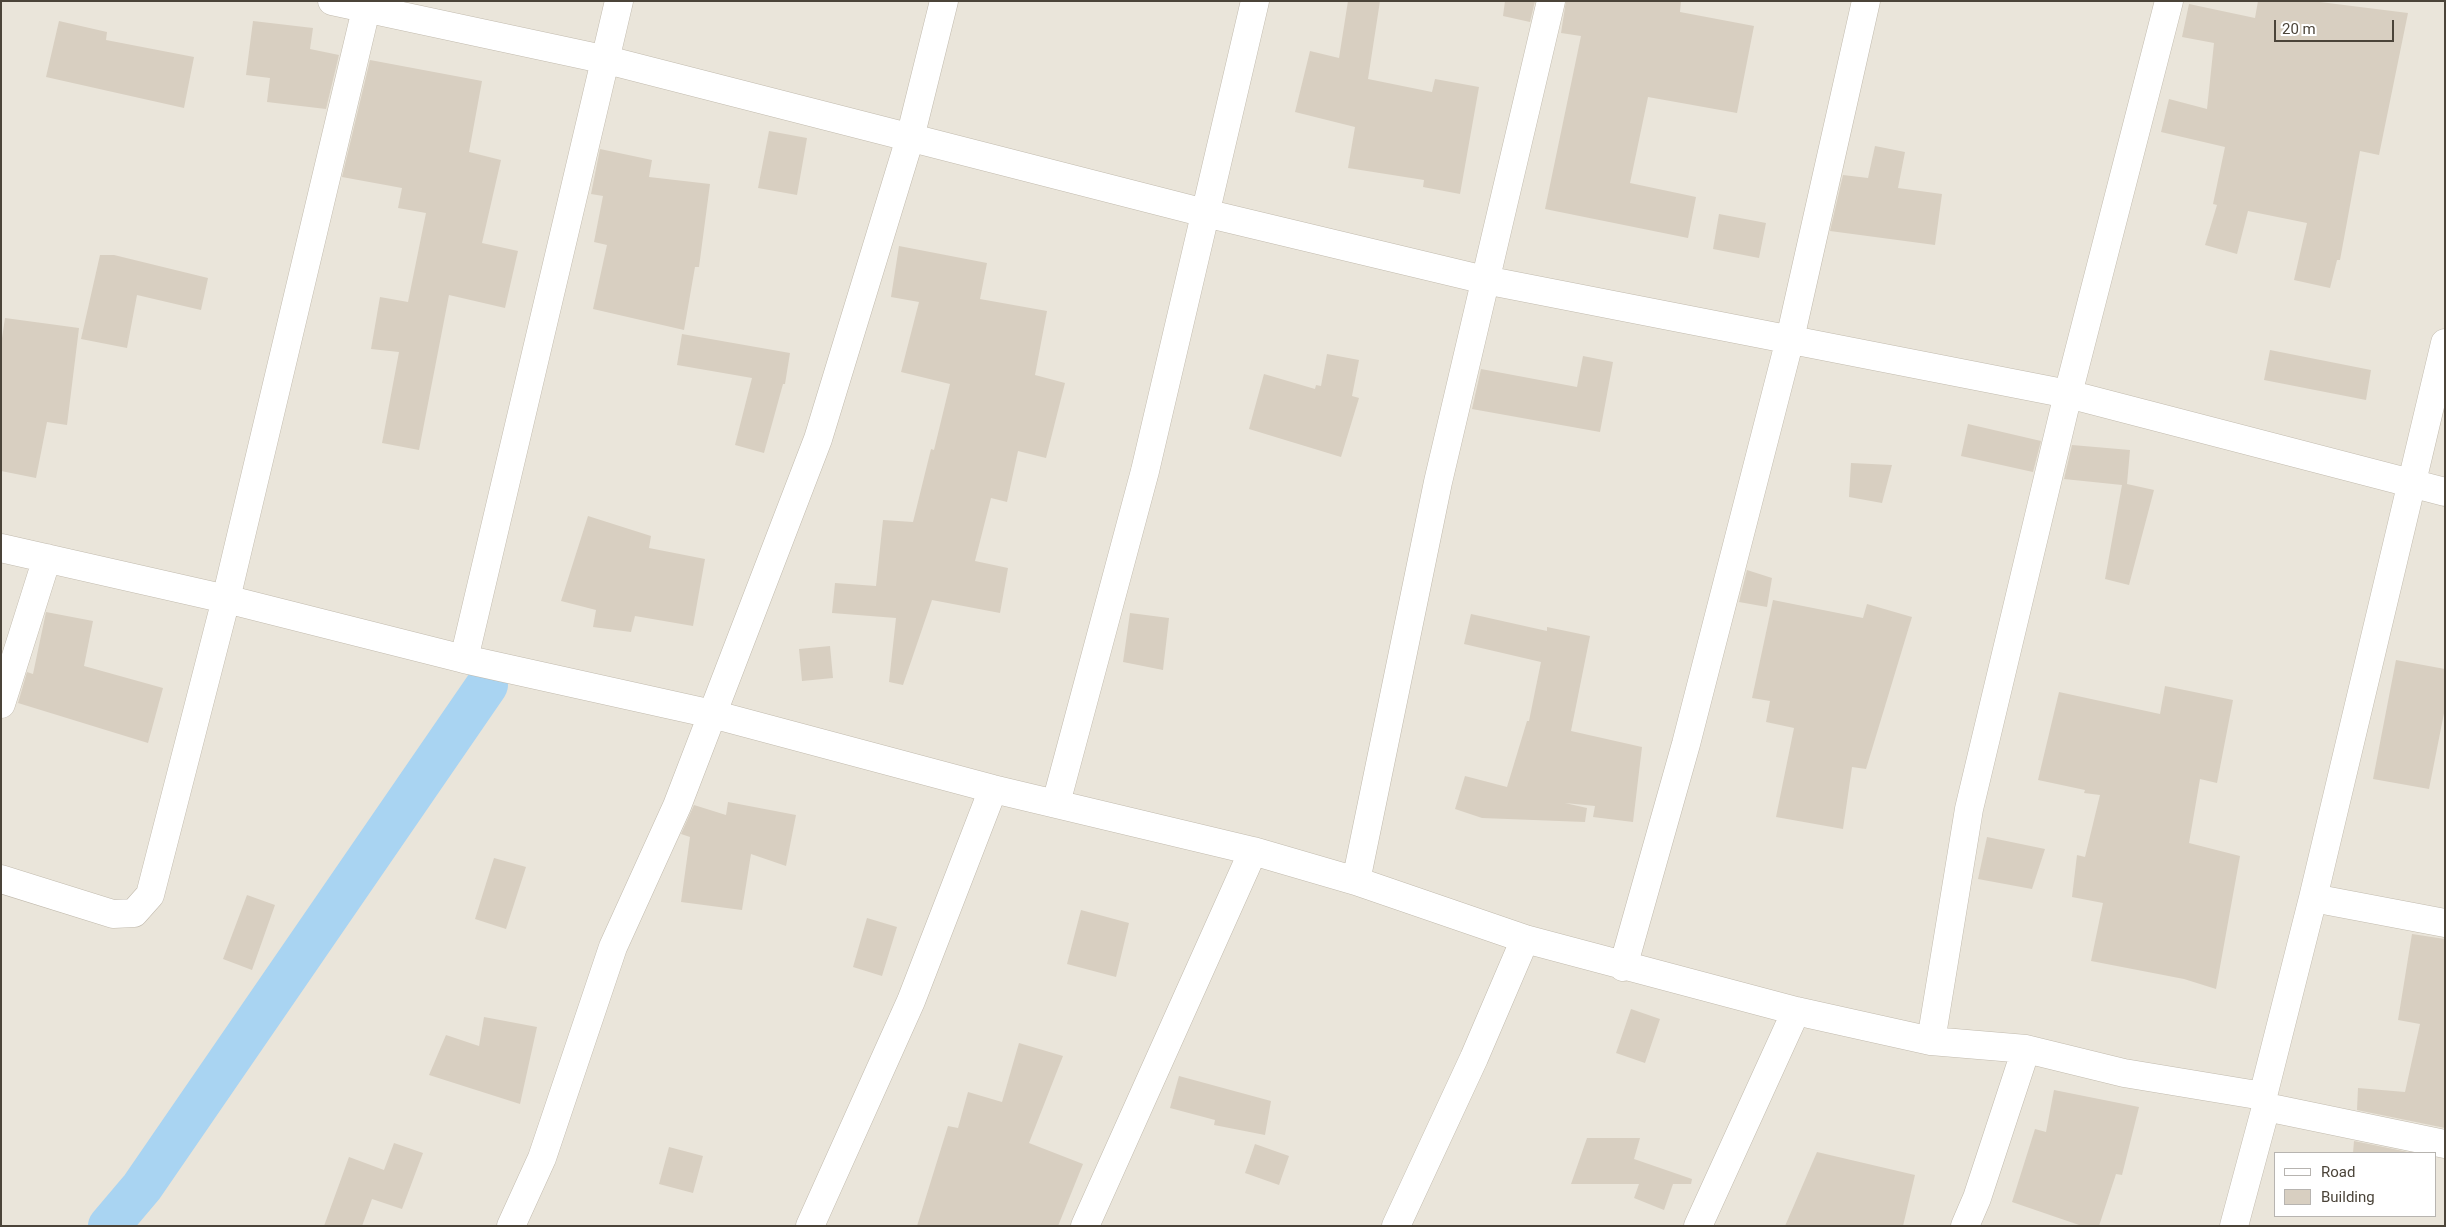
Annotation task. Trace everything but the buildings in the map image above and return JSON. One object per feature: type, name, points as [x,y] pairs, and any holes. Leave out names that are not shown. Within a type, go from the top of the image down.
[{"type":"street","points":[[332,1],[367,5],[606,60],[1205,213],[1485,280],[2068,394],[2445,492]]},
{"type":"street","points":[[464,659],[620,1]]},
{"type":"street","points":[[511,1226],[542,1158],[614,947],[678,806],[818,439],[910,138],[944,1]]},
{"type":"street","points":[[1056,803],[1144,471],[1255,1]]},
{"type":"street","points":[[1356,881],[1438,482],[1551,1]]},
{"type":"street","points":[[1623,967],[1686,744],[1790,339],[1866,1]]},
{"type":"street","points":[[1931,1041],[1969,809],[2068,394],[2169,1]]},
{"type":"street","points":[[1,879],[113,914],[134,913],[143,906],[150,895],[226,599],[367,5]]},
{"type":"street","points":[[2234,1226],[2445,343]]},
{"type":"street","points":[[1,548],[226,599],[464,659],[712,714],[993,789],[1253,851],[1356,881],[1525,939],[1623,967],[1796,1011],[1931,1041],[2026,1049],[2124,1073],[2264,1102],[2445,1144]]},
{"type":"street","points":[[1,704],[47,558]]},
{"type":"street","points":[[810,1226],[911,1002],[993,789]]},
{"type":"street","points":[[1085,1226],[1253,851]]},
{"type":"street","points":[[2313,898],[2445,923]]},
{"type":"street","points":[[1396,1226],[1474,1058],[1525,939]]},
{"type":"street","points":[[1698,1226],[1796,1011]]},
{"type":"street","points":[[1965,1226],[1977,1198],[2026,1049]]},
{"type":"shaded area","points":[[1,1],[2445,1],[2445,1226],[1,1226]]},
{"type":"waterway","points":[[109,1226],[142,1187],[487,685]]}]
